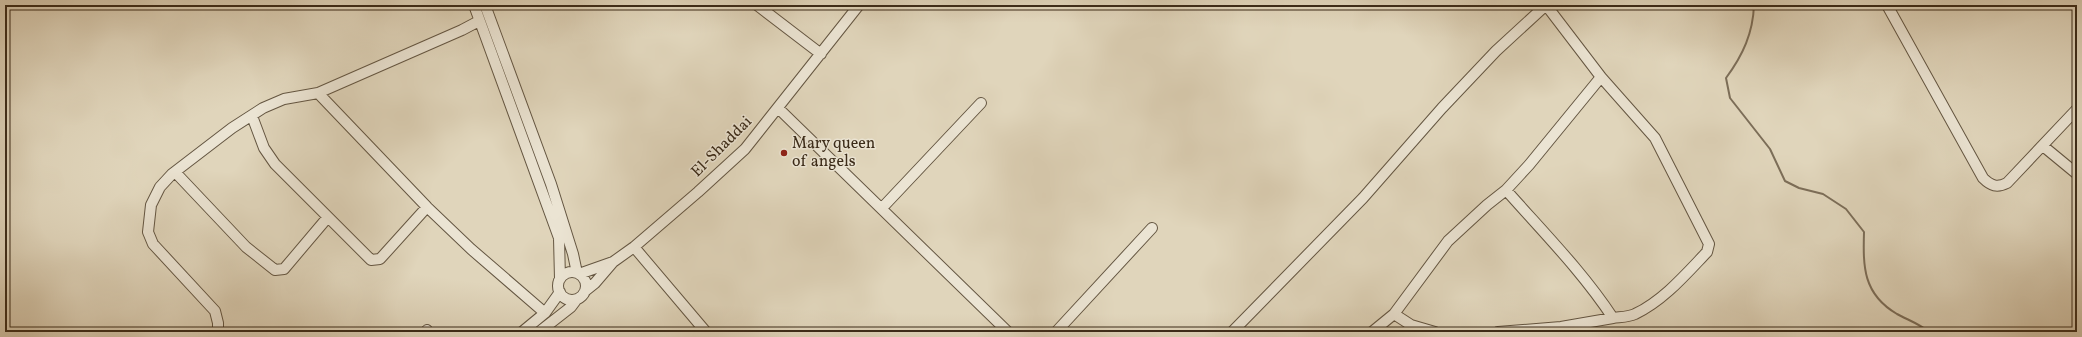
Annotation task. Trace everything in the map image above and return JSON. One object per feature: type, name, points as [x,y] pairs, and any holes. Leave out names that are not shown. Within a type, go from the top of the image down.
[{"type":"street","points":[[474,5],[479,21],[551,184],[578,274],[585,282],[585,291],[561,316],[539,332]]},
{"type":"street","points":[[485,5],[559,238],[560,292],[545,313],[522,332]]},
{"type":"street","points":[[757,5],[821,54]]},
{"type":"street","name":"El-Shaddai","points":[[585,291],[613,262],[634,247],[745,149],[779,109],[859,5]]},
{"type":"street","points":[[1232,332],[1363,198],[1442,108],[1480,68],[1546,5],[1601,77],[1659,145],[1709,244],[1709,248],[1674,285],[1633,315],[1561,327],[1498,332]]},
{"type":"street","points":[[1887,5],[1983,178],[1989,184],[1996,187],[2007,183],[2077,109]]},
{"type":"street","points":[[218,332],[218,323],[215,311],[153,244],[148,232],[149,216],[155,196],[160,187],[175,172],[238,124],[273,102],[318,93],[455,34],[479,21]]},
{"type":"street","points":[[1372,332],[1394,314],[1448,241],[1475,215],[1506,190],[1601,77]]},
{"type":"street","points":[[318,93],[427,207],[471,249],[545,313]]},
{"type":"street","points":[[882,208],[981,103]]},
{"type":"street","points":[[779,109],[1008,332]]},
{"type":"street","points":[[252,116],[264,148],[275,164],[371,260],[380,259],[427,207]]},
{"type":"street","points":[[2043,146],[2077,174]]},
{"type":"street","points":[[175,172],[246,247],[275,270],[284,269],[328,217]]},
{"type":"street","points":[[1506,190],[1594,289],[1613,318]]},
{"type":"street","points":[[1056,332],[1152,228]]},
{"type":"street","points":[[634,247],[706,332]]},
{"type":"street","points":[[560,279],[565,274],[578,274],[613,262]]},
{"type":"street","points":[[560,292],[569,299],[577,299]]},
{"type":"street","points":[[1394,314],[1411,325],[1435,332]]},
{"type":"waterway","points":[[1754,5],[1752,25],[1746,43],[1726,78],[1730,98],[1770,149],[1785,181],[1799,188],[1823,194],[1846,209],[1864,232],[1864,257],[1867,279],[1877,298],[1897,314],[1918,324],[1929,332]]},
{"type":"place","name":"Mary queen of angels","points":[[784,153]]}]
